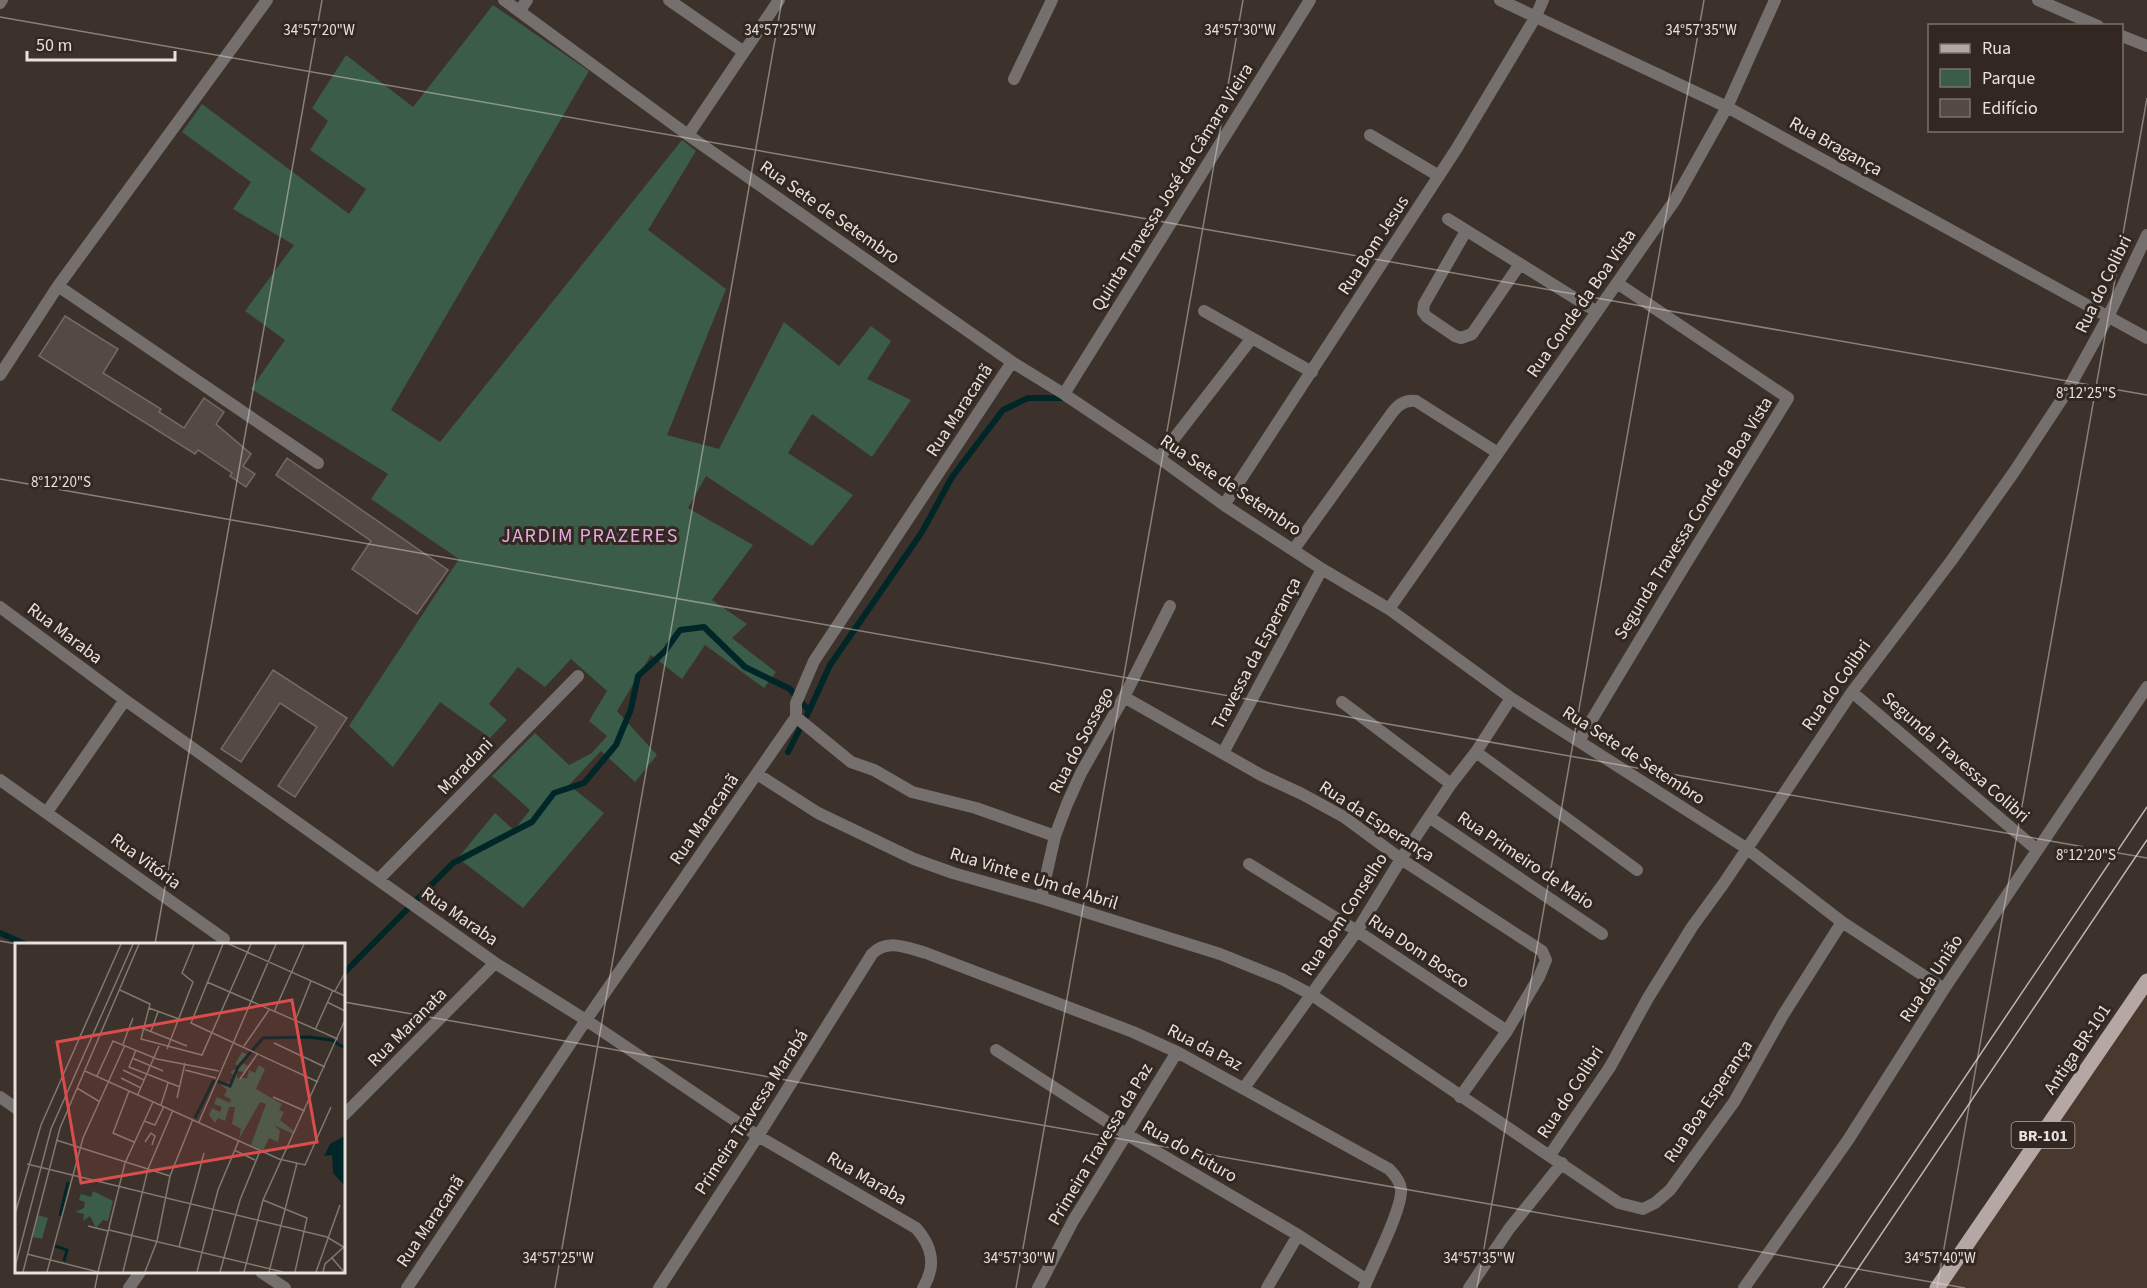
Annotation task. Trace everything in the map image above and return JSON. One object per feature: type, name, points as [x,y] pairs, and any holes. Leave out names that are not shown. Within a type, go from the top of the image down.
[{"type":"main road","name":"Antiga BR-101","points":[[1937,1288],[2147,981]]},
{"type":"street","points":[[0,375],[58,286],[267,0]]},
{"type":"street","name":"Rua Sete de Setembro","points":[[504,0],[523,5],[688,135],[1012,362],[1159,458],[1224,505],[1322,569],[1389,609],[1511,698],[1746,848],[1842,922],[1944,989]]},
{"type":"street","points":[[669,0],[744,52]]},
{"type":"street","points":[[688,135],[779,0]]},
{"type":"street","points":[[1014,79],[1052,0]]},
{"type":"street","name":"Quinta Travessa José da Câmara Vieira","points":[[1064,394],[1310,0]]},
{"type":"street","name":"Rua Bragança","points":[[1500,0],[1727,107],[2147,338]]},
{"type":"street","name":"Rua Bom Jesus","points":[[1224,505],[1439,176],[1544,0]]},
{"type":"street","name":"Rua Conde da Boa Vista","points":[[1389,609],[1675,200],[1727,107],[1775,0]]},
{"type":"street","points":[[2038,0],[2093,24]]},
{"type":"street","points":[[2123,37],[2147,46]]},
{"type":"street","points":[[1370,135],[1439,176]]},
{"type":"street","points":[[1448,219],[1597,312]]},
{"type":"street","points":[[1466,231],[1424,304],[1423,312],[1426,317],[1455,336],[1467,337],[1472,334],[1520,264]]},
{"type":"street","name":"Rua do Colibri","points":[[1550,1155],[1610,1067],[1680,946],[1746,848],[1852,692],[1951,561],[2066,393],[2108,317],[2147,235]]},
{"type":"street","name":"Segunda Travessa Conde da Boa Vista","points":[[1579,741],[1788,398],[1617,283]]},
{"type":"street","points":[[58,286],[318,463]]},
{"type":"street","points":[[1204,311],[1312,372]]},
{"type":"street","points":[[1159,458],[1252,338]]},
{"type":"street","name":"Rua Maracanã","points":[[407,1288],[586,1020],[796,717],[796,703],[814,661],[1012,362]]},
{"type":"street","points":[[1294,549],[1389,417],[1403,402],[1416,401],[1498,453]]},
{"type":"street","name":"Travessa da Esperança","points":[[1223,753],[1322,569]]},
{"type":"street","name":"Rua do Sossego","points":[[1041,898],[1055,836],[1082,773],[1170,606]]},
{"type":"street","name":"Rua Maraba","points":[[0,607],[125,700],[495,963],[586,1020],[758,1136],[916,1228],[928,1241],[932,1261],[923,1288]]},
{"type":"street","name":"Maradani","points":[[378,880],[578,676]]},
{"type":"street","name":"Rua da União","points":[[1744,1288],[1848,1140],[1944,989],[2147,687]]},
{"type":"street","name":"Segunda Travessa Colibri","points":[[1852,692],[2037,850]]},
{"type":"street","name":"Rua da Esperança","points":[[1124,697],[1344,817],[1401,859],[1542,951],[1546,960],[1545,966],[1507,1031]]},
{"type":"street","name":"Rua Bom Conselho","points":[[1244,1088],[1357,931],[1401,859],[1511,698]]},
{"type":"street","points":[[47,812],[125,700]]},
{"type":"street","points":[[1342,702],[1451,784]]},
{"type":"street","points":[[796,717],[851,762],[874,770],[912,792],[976,807],[1055,836]]},
{"type":"street","points":[[1476,752],[1636,870]]},
{"type":"street","name":"Rua Vinte e Um de Abril","points":[[757,774],[818,813],[915,859],[953,873],[1220,954],[1312,994]]},
{"type":"street","name":"Rua Vitória","points":[[0,780],[224,939]]},
{"type":"street","name":"Rua Primeiro de Maio","points":[[1429,817],[1602,934]]},
{"type":"street","name":"Rua Dom Bosco","points":[[1250,864],[1357,931],[1507,1031]]},
{"type":"street","name":"Rua Boa Esperança","points":[[1460,1097],[1619,1203],[1643,1209],[1655,1203],[1670,1190],[1734,1102],[1783,1015],[1842,922]]},
{"type":"street","name":"Rua da Paz","points":[[872,954],[885,945],[897,945],[926,953],[1133,1032],[1177,1052],[1389,1169],[1398,1179],[1402,1190],[1399,1206],[1365,1284]]},
{"type":"street","name":"Primeira Travessa Marabá","points":[[659,1288],[872,954]]},
{"type":"street","name":"Rua Maranata","points":[[345,1114],[495,963]]},
{"type":"street","points":[[1312,994],[1460,1097],[1507,1031]]},
{"type":"street","name":"Rua do Futuro","points":[[996,1050],[1126,1134],[1298,1236],[1365,1284]]},
{"type":"street","name":"Primeira Travessa da Paz","points":[[1038,1288],[1073,1221],[1177,1052]]},
{"type":"street","points":[[1,1101],[15,1108]]},
{"type":"street","points":[[1468,1288],[1509,1229],[1562,1163]]},
{"type":"street","points":[[1267,1288],[1298,1236]]},
{"type":"street","points":[[129,1288],[139,1273]]},
{"type":"street","points":[[262,1273],[285,1288]]},
{"type":"shaded area","points":[[2147,971],[2147,1288],[1941,1288],[2073,1091]]},
{"type":"green space","points":[[493,5],[589,71],[391,410],[440,442],[682,140],[696,151],[648,230],[726,289],[667,435],[719,449],[784,322],[839,366],[871,326],[891,341],[867,379],[911,400],[872,457],[812,414],[788,453],[853,495],[812,546],[706,476],[688,508],[753,545],[712,600],[747,624],[732,638],[776,672],[764,688],[705,645],[682,679],[651,655],[617,711],[657,755],[635,782],[601,751],[569,785],[604,813],[523,908],[458,858],[495,813],[514,830],[530,810],[492,776],[535,733],[569,765],[592,753],[607,736],[589,721],[607,691],[571,659],[545,687],[518,667],[489,704],[507,720],[490,738],[440,702],[393,767],[349,726],[459,559],[371,499],[388,474],[251,389],[285,340],[245,311],[294,245],[233,209],[251,182],[182,132],[202,104],[349,214],[366,189],[310,150],[328,121],[312,108],[346,55],[413,107]]},
{"type":"building","points":[[65,316],[118,349],[103,373],[161,409],[159,412],[184,428],[204,398],[224,412],[216,424],[251,454],[243,466],[255,474],[246,487],[230,476],[232,473],[198,450],[195,454],[39,356]]},
{"type":"building","points":[[287,458],[448,570],[417,614],[352,569],[371,541],[276,475]]},
{"type":"building","points":[[273,670],[347,718],[295,797],[278,786],[317,727],[280,703],[241,762],[221,749]]},
{"type":"waterway","points":[[809,711],[830,665],[922,532],[952,477],[1003,410],[1028,398],[1061,398]]},
{"type":"waterway","points":[[345,972],[453,863],[532,822],[554,793],[584,783],[616,745],[631,709],[638,676],[665,651],[680,630],[704,627],[745,667],[790,689],[809,711],[788,752]]},
{"type":"waterway","points":[[0,933],[23,943]]},
{"type":"tram line","points":[[1823,1288],[2147,807]]},
{"type":"tram line","points":[[1845,1288],[2147,840]]},
{"type":"district","name":"JARDIM PRAZERES","points":[[590,535]]}]
